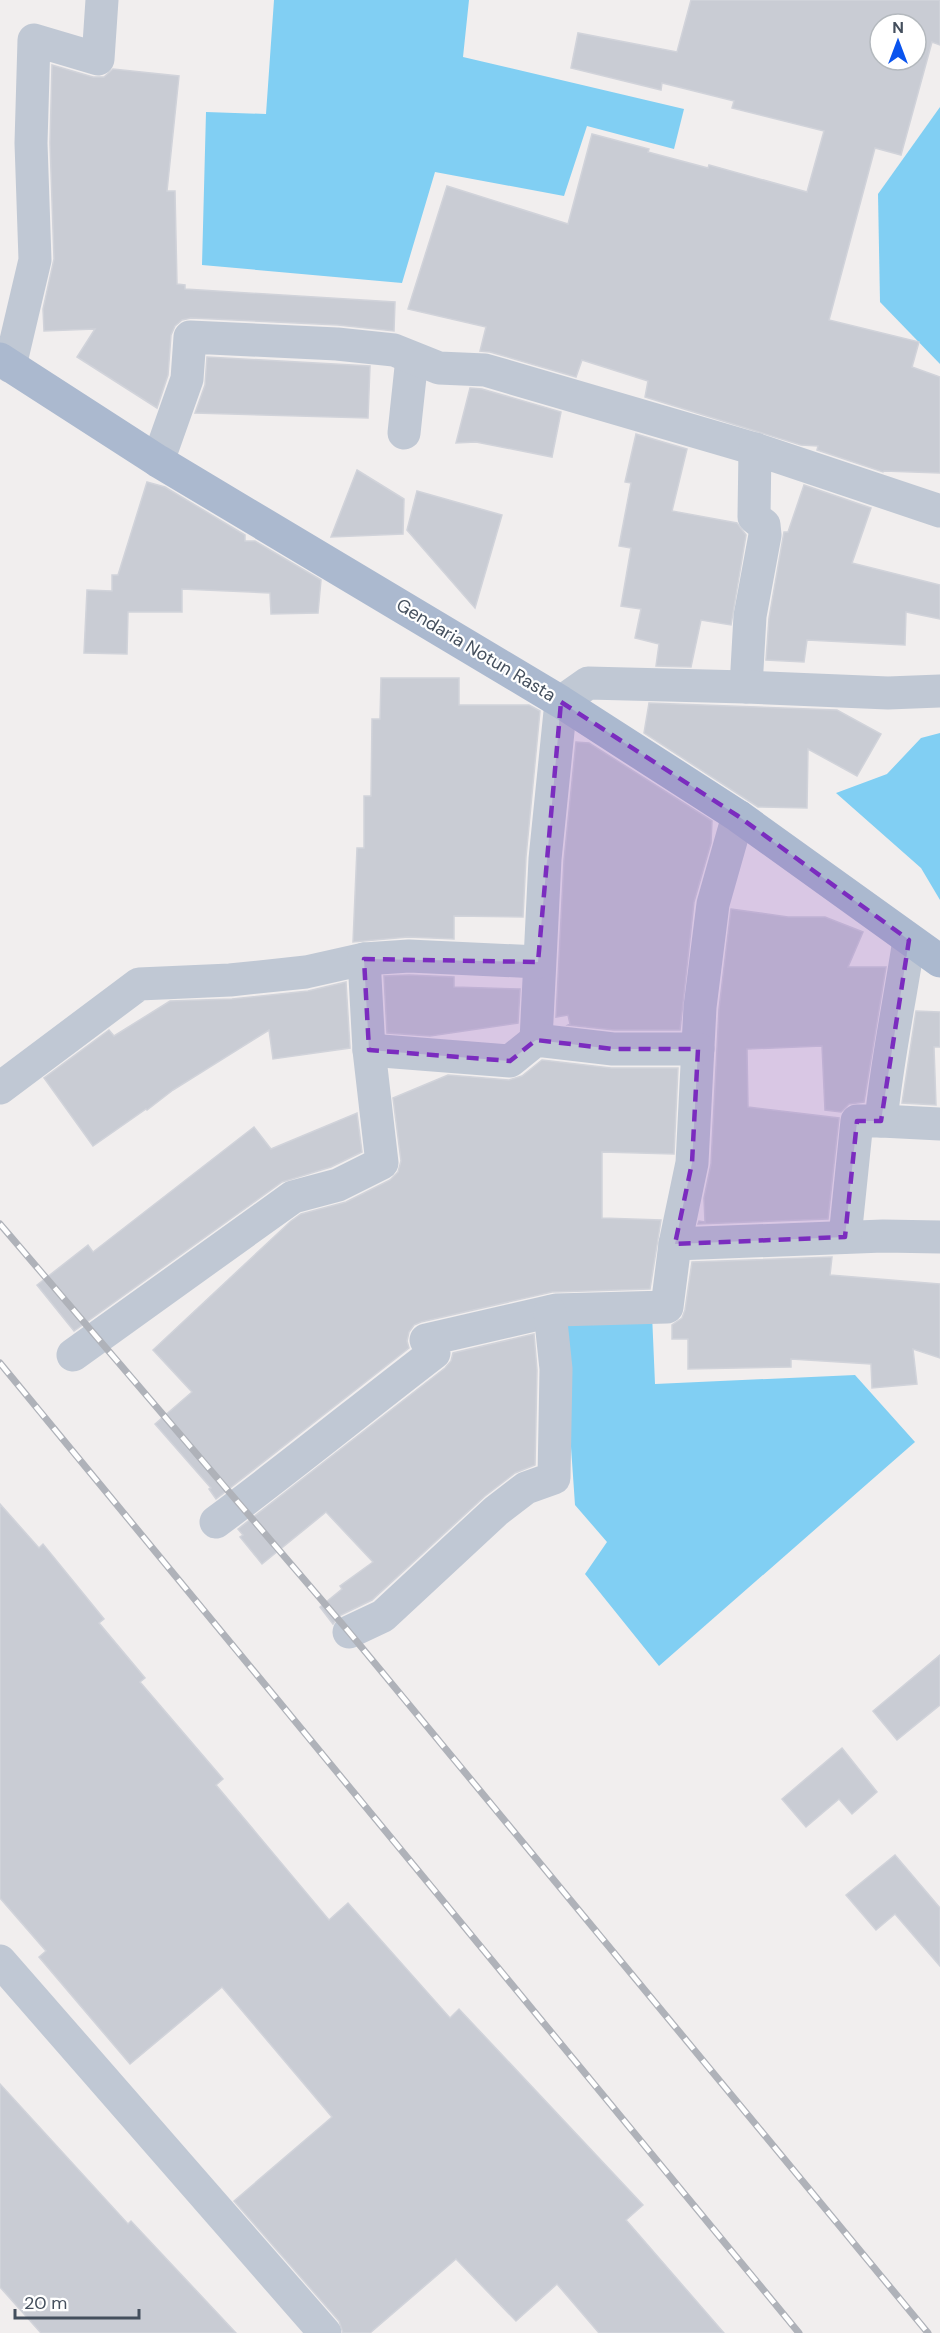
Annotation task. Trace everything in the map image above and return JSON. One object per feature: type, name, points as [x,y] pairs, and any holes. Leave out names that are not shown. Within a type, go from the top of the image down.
[{"type":"main road","name":"Gendaria Notun Rasta","points":[[5,362],[158,460],[561,702],[738,816],[940,961]]},
{"type":"street","points":[[5,362],[36,260],[31,142],[34,40],[98,59],[102,0]]},
{"type":"street","points":[[158,460],[187,379],[190,337],[337,344],[394,350],[439,368],[485,370],[755,449],[940,511]]},
{"type":"street","points":[[404,433],[412,357]]},
{"type":"street","points":[[746,687],[750,616],[765,535],[764,525],[754,517],[755,449]]},
{"type":"street","points":[[536,1040],[538,962],[545,859],[561,702],[588,683],[888,693],[940,691]]},
{"type":"street","points":[[216,1522],[330,1437],[374,1399],[434,1353],[426,1340],[550,1312],[668,1307],[675,1244],[692,1162],[700,1007],[713,904],[738,816]]},
{"type":"street","points":[[881,1121],[887,1064],[897,1022],[909,940]]},
{"type":"street","points":[[0,1088],[139,984],[306,972],[364,959],[409,956],[538,962]]},
{"type":"street","points":[[74,1355],[293,1197],[339,1185],[381,1163],[369,1050],[364,959]]},
{"type":"street","points":[[369,1050],[510,1061],[536,1040],[613,1048],[698,1049]]},
{"type":"street","points":[[844,1237],[856,1121],[940,1125]]},
{"type":"street","points":[[675,1244],[844,1237],[940,1237]]},
{"type":"street","points":[[349,1632],[383,1616],[496,1511],[526,1488],[554,1478],[556,1369],[550,1312]]},
{"type":"street","points":[[0,1961],[325,2333]]},
{"type":"highlighted area","points":[[561,702],[738,816],[909,940],[881,1121],[857,1121],[845,1237],[675,1244],[692,1163],[698,1049],[613,1049],[536,1040],[510,1061],[369,1050],[364,959],[538,962]]},
{"type":"water","points":[[274,0],[469,0],[463,57],[684,109],[674,149],[587,126],[564,196],[435,172],[402,283],[202,265],[206,112],[266,114]]},
{"type":"water","points":[[940,107],[940,364],[880,302],[878,194]]},
{"type":"water","points":[[940,733],[940,900],[921,868],[836,793],[887,774],[921,738]]},
{"type":"water","points":[[652,1314],[655,1384],[855,1375],[915,1442],[659,1666],[585,1574],[607,1542],[575,1505],[562,1316]]},
{"type":"building","points":[[691,0],[940,0],[940,45],[932,42],[928,57],[928,12],[868,12],[868,72],[924,72],[901,155],[875,148],[829,320],[919,342],[912,367],[940,377],[940,473],[883,472],[817,450],[818,446],[801,445],[645,397],[648,381],[582,360],[576,377],[480,351],[486,327],[408,309],[447,186],[568,224],[592,134],[649,149],[648,152],[708,168],[709,165],[807,192],[824,131],[732,108],[734,101],[662,83],[661,90],[571,68],[578,33],[677,52]]},
{"type":"building","points":[[52,65],[93,77],[104,77],[113,69],[179,76],[167,191],[175,191],[177,284],[185,285],[185,289],[395,302],[394,331],[338,325],[191,318],[182,320],[175,326],[171,335],[168,375],[157,408],[77,357],[95,329],[44,331],[43,309],[54,259],[50,143]]},
{"type":"building","points":[[207,357],[370,366],[368,418],[195,413],[205,385]]},
{"type":"building","points":[[470,388],[482,389],[561,412],[552,457],[476,442],[456,443]]},
{"type":"building","points":[[636,434],[687,449],[672,511],[737,523],[746,535],[731,625],[701,620],[691,667],[656,666],[659,644],[635,638],[641,609],[621,606],[631,548],[619,546],[631,483],[625,482]]},
{"type":"building","points":[[357,470],[404,499],[403,534],[331,537]]},
{"type":"building","points":[[147,482],[165,487],[245,535],[245,541],[255,541],[321,580],[318,613],[271,614],[270,593],[182,589],[182,612],[128,612],[127,654],[84,653],[87,590],[112,591],[112,575],[118,575]]},
{"type":"building","points":[[804,485],[871,508],[852,563],[940,585],[940,619],[906,612],[905,645],[807,640],[804,662],[766,660],[769,618],[784,532],[788,532]]},
{"type":"building","points":[[417,491],[502,515],[475,608],[407,530]]},
{"type":"building","points":[[381,678],[459,678],[459,705],[529,705],[540,711],[526,857],[523,917],[454,916],[454,939],[408,937],[353,942],[357,848],[364,848],[364,796],[371,796],[372,719],[380,719]]},
{"type":"building","points":[[649,703],[837,710],[881,734],[857,776],[808,749],[807,808],[758,807],[644,733]]},
{"type":"building","points":[[576,742],[589,743],[712,821],[711,843],[694,902],[680,1030],[614,1030],[568,1025],[570,1024],[568,1015],[556,1017],[564,860]]},
{"type":"building","points":[[731,909],[788,917],[825,917],[863,932],[848,967],[886,967],[864,1102],[849,1104],[841,1112],[825,1110],[822,1046],[747,1049],[748,1107],[839,1118],[828,1219],[698,1224],[699,1221],[705,1222],[704,1198],[711,1164],[719,1009]]},
{"type":"building","points":[[384,976],[454,977],[454,987],[520,989],[518,1023],[430,1036],[387,1033]]},
{"type":"building","points":[[346,982],[350,1048],[273,1059],[269,1030],[173,1090],[93,1146],[44,1078],[109,1030],[114,1036],[170,1001],[232,999],[308,991]]},
{"type":"building","points":[[916,1011],[940,1012],[940,1047],[934,1047],[936,1105],[902,1103]]},
{"type":"building","points":[[542,1060],[611,1068],[678,1068],[674,1154],[602,1152],[602,1218],[661,1220],[650,1289],[552,1292],[414,1325],[407,1341],[409,1348],[216,1499],[209,1489],[211,1488],[155,1424],[192,1392],[153,1350],[291,1221],[301,1214],[346,1202],[390,1180],[398,1172],[401,1161],[393,1098],[448,1075],[509,1080],[522,1076]]},
{"type":"building","points":[[357,1113],[362,1152],[331,1167],[282,1182],[74,1331],[37,1285],[88,1245],[93,1252],[254,1127],[271,1149]]},
{"type":"building","points":[[832,1257],[830,1275],[940,1284],[940,1358],[913,1349],[917,1384],[872,1388],[871,1364],[791,1359],[791,1367],[688,1369],[688,1339],[672,1339],[672,1325],[682,1318],[685,1310],[692,1262]]},
{"type":"building","points":[[534,1334],[537,1370],[535,1465],[515,1473],[485,1496],[372,1600],[341,1615],[333,1624],[320,1607],[342,1589],[340,1586],[373,1562],[326,1512],[262,1564],[240,1537],[243,1535],[238,1529],[445,1368],[451,1361],[453,1353]]},
{"type":"building","points":[[0,1504],[39,1548],[43,1544],[104,1619],[99,1623],[145,1678],[140,1682],[223,1779],[216,1785],[329,1920],[348,1903],[450,2018],[459,2009],[643,2205],[626,2220],[724,2333],[599,2333],[557,2284],[516,2321],[456,2259],[370,2333],[343,2333],[339,2321],[234,2201],[332,2117],[222,1987],[130,2064],[39,1957],[46,1951],[0,1898]]},
{"type":"building","points":[[940,1655],[940,1705],[897,1740],[873,1711]]},
{"type":"building","points":[[842,1748],[877,1792],[852,1814],[839,1799],[806,1827],[782,1799]]},
{"type":"building","points":[[895,1855],[940,1908],[940,1966],[895,1914],[876,1930],[846,1895]]},
{"type":"building","points":[[0,2084],[128,2224],[131,2221],[236,2333],[41,2333],[0,2287]]},
{"type":"railway","points":[[0,1224],[349,1632],[928,2333]]},
{"type":"railway","points":[[0,1363],[799,2333]]}]
